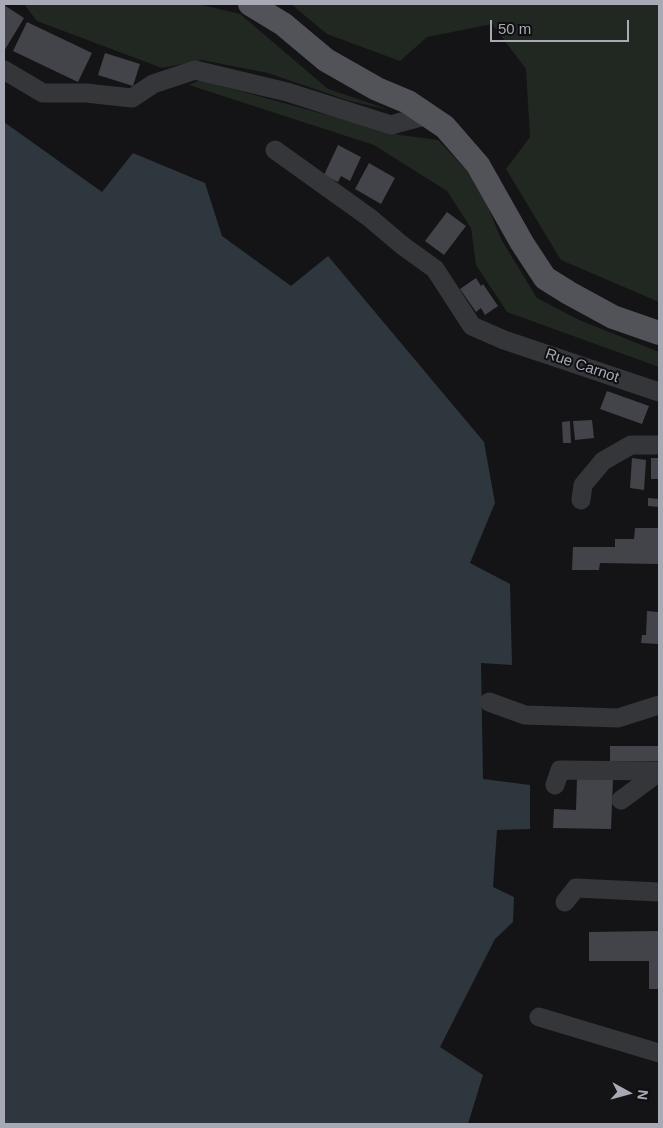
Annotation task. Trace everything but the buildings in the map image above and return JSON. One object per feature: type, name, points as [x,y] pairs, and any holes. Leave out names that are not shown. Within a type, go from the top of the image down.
[{"type":"main road","points":[[250,4],[283,24],[326,60],[377,89],[408,102],[445,126],[478,165],[522,243],[545,278],[569,294],[613,317],[659,333]]},
{"type":"street","points":[[4,70],[43,93],[86,92],[132,98],[153,84],[195,70],[287,92],[391,124],[428,115]]},
{"type":"street","name":"Rue Carnot","points":[[275,150],[370,218],[403,246],[435,269],[472,326],[504,340],[659,392]]},
{"type":"street","points":[[581,500],[583,485],[603,462],[631,445],[659,445]]},
{"type":"street","points":[[489,702],[525,715],[618,718],[659,705]]},
{"type":"street","points":[[555,785],[560,770],[659,771]]},
{"type":"street","points":[[621,800],[659,771]]},
{"type":"street","points":[[565,902],[576,888],[659,892]]},
{"type":"street","points":[[539,1017],[659,1053]]},
{"type":"shaded area","points":[[24,4],[198,4],[240,14],[328,89],[390,110],[350,101],[268,73],[202,60],[162,68],[37,21]]},
{"type":"shaded area","points":[[291,4],[659,4],[659,302],[561,260],[506,169],[530,137],[526,69],[492,24],[427,37],[400,61],[327,34]]},
{"type":"shaded area","points":[[200,80],[400,135],[438,140],[478,182],[501,239],[537,298],[579,320],[659,352],[659,367],[507,312],[476,265],[471,228],[447,191],[374,145],[189,85]]},
{"type":"shaded area","points":[[4,122],[102,192],[133,153],[205,183],[222,236],[291,286],[328,256],[484,442],[495,503],[470,563],[510,584],[512,665],[481,663],[483,779],[530,785],[530,829],[497,830],[493,887],[514,897],[513,922],[495,939],[440,1047],[483,1075],[468,1124],[4,1124]]}]
